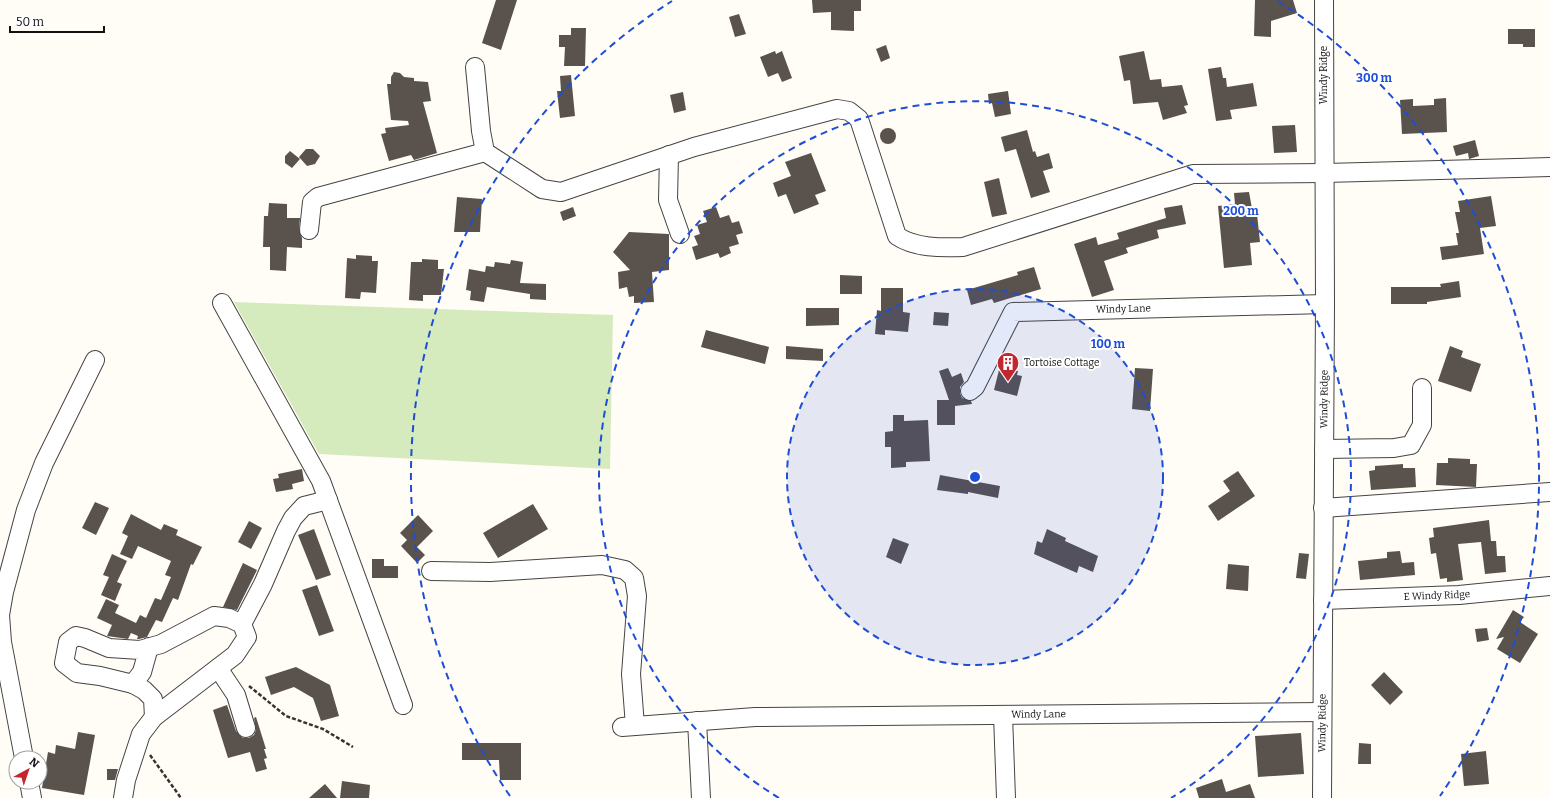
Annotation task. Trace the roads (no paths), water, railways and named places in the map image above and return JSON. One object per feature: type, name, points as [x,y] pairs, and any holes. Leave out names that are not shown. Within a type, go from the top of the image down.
[{"type":"street","name":"Windy Ridge","points":[[1322,798],[1325,304],[1324,0]]},
{"type":"street","points":[[475,67],[481,131],[485,152],[542,189],[553,192],[561,192],[669,155],[837,109],[849,111],[859,119],[897,236],[906,242],[940,248],[963,247],[1192,174],[1325,173],[1550,167]]},
{"type":"street","points":[[309,230],[312,202],[318,197],[485,152]]},
{"type":"street","points":[[669,155],[668,200],[680,234]]},
{"type":"street","points":[[222,303],[321,481],[403,705]]},
{"type":"street","name":"Windy Lane","points":[[970,391],[975,387],[1013,312],[1325,304]]},
{"type":"street","points":[[22,750],[2,642],[0,616],[4,592],[26,510],[42,470],[95,360]]},
{"type":"street","points":[[1324,449],[1394,448],[1410,445],[1422,425],[1422,388]]},
{"type":"street","points":[[1324,508],[1550,492]]},
{"type":"street","points":[[242,624],[263,584],[293,518],[304,506],[328,500]]},
{"type":"street","name":"Windy Lane","points":[[432,571],[490,572],[602,565],[625,570],[634,578],[637,596],[629,726],[755,717],[1322,712]]},
{"type":"street","name":"E Windy Ridge","points":[[1323,600],[1459,595],[1550,586]]},
{"type":"street","points":[[123,798],[126,780],[141,734],[154,717],[235,655],[247,637],[242,624],[229,618],[214,616],[161,644],[140,650],[109,648],[76,636],[68,642],[64,663],[77,673],[100,676],[133,684],[144,690],[153,699],[154,717]]},
{"type":"street","points":[[133,684],[142,672],[149,647]]},
{"type":"street","points":[[100,676],[109,648]]},
{"type":"street","points":[[218,668],[236,695],[246,728]]},
{"type":"street","points":[[1003,715],[1006,798]]},
{"type":"street","points":[[697,721],[701,798]]},
{"type":"place","name":"Tortoise Cottage","points":[[1008,382]]}]
